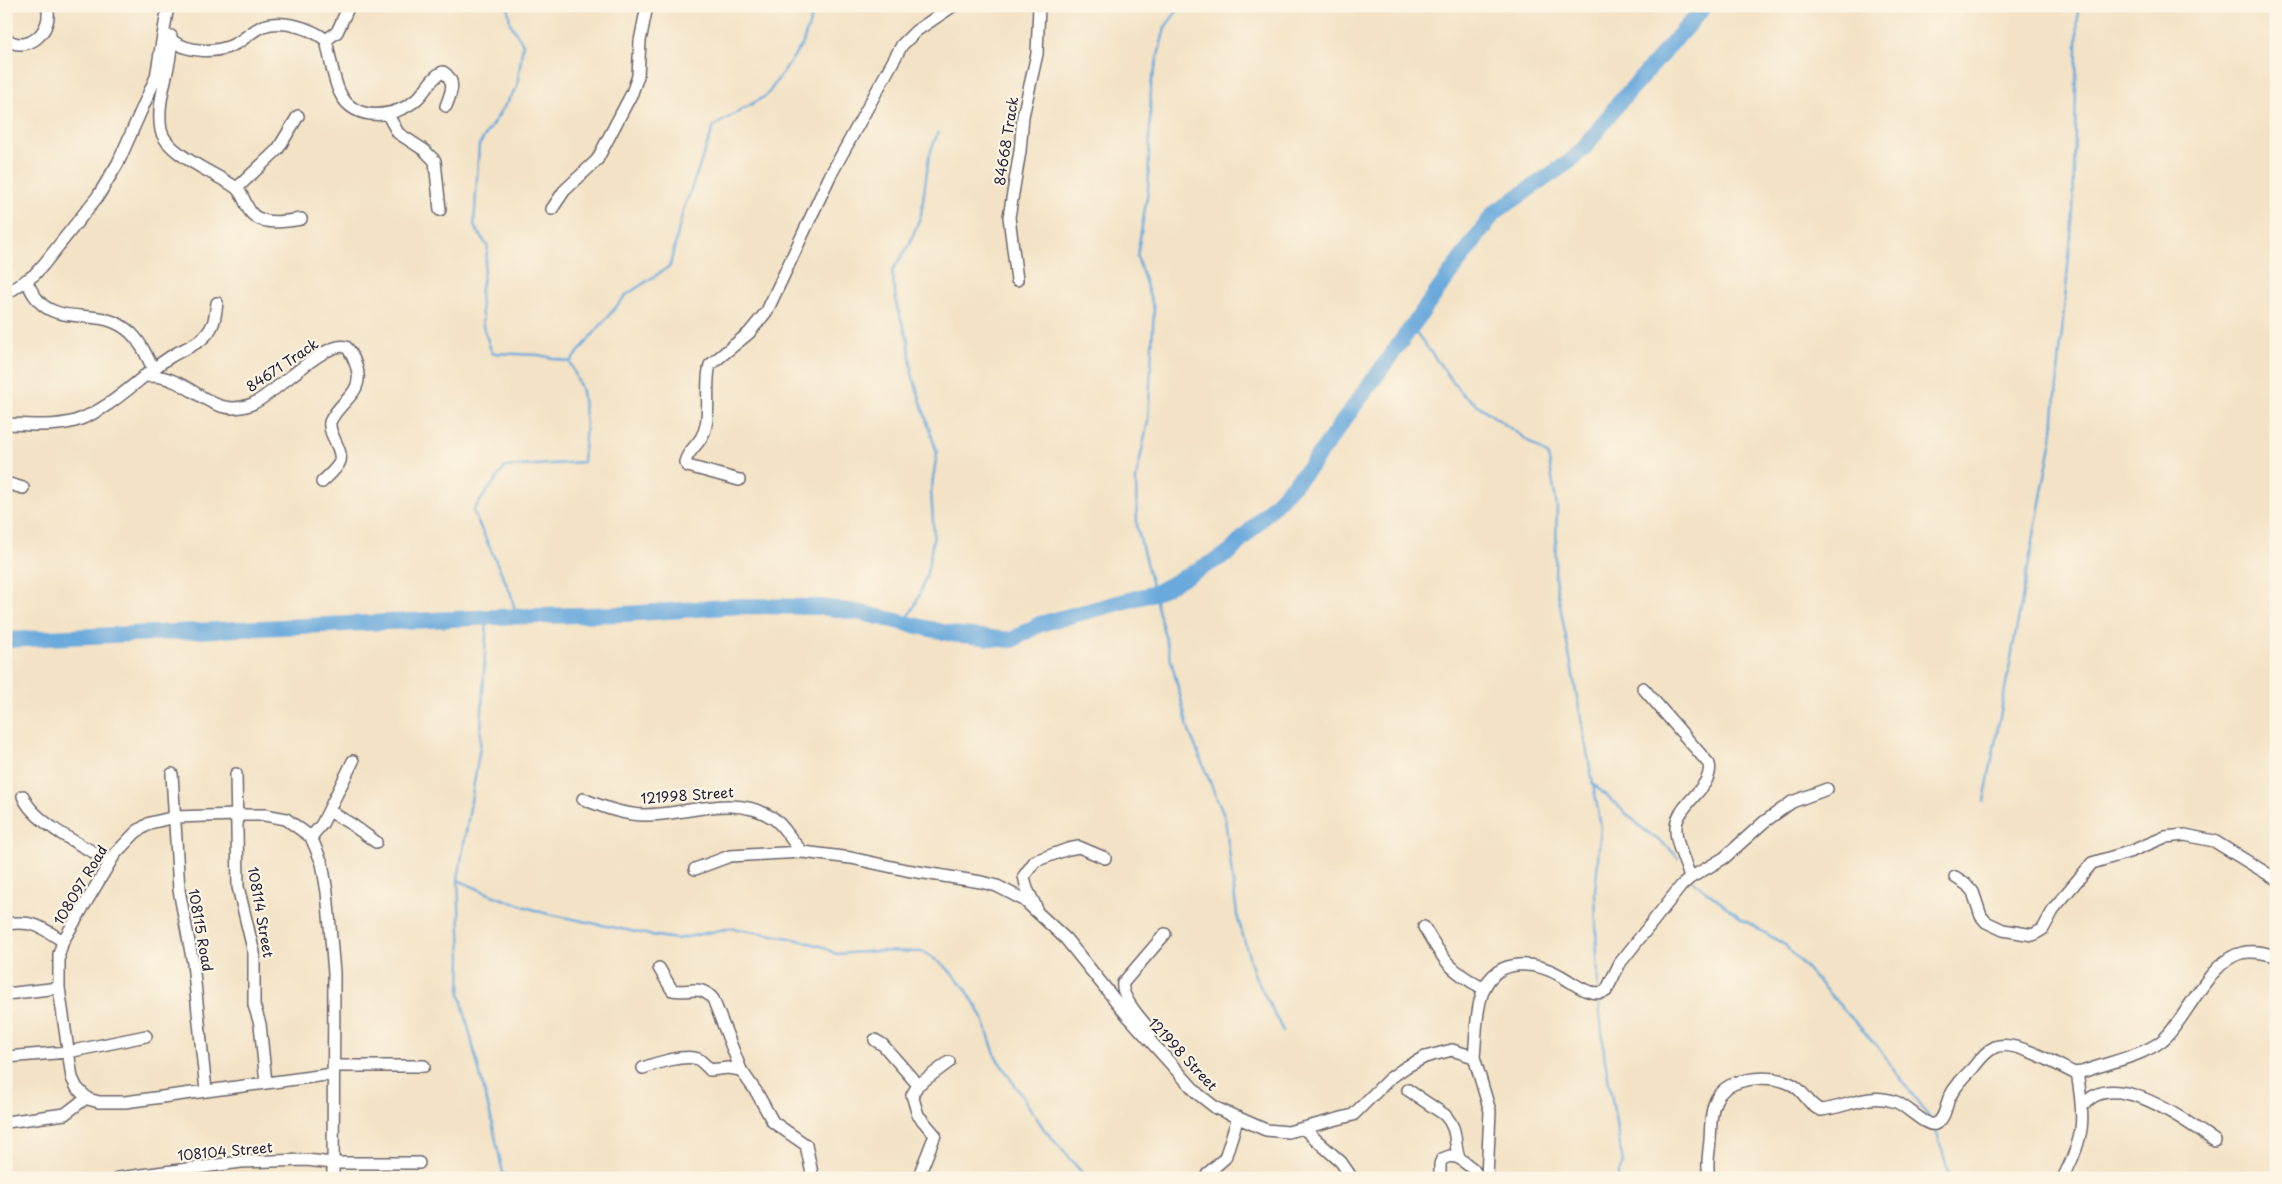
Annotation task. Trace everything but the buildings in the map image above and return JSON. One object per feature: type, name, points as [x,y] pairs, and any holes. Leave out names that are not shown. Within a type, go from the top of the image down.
[{"type":"street","points":[[6,39],[12,43],[22,45],[36,39],[49,19],[47,6]]},
{"type":"street","points":[[326,40],[337,32],[348,6]]},
{"type":"street","points":[[552,210],[564,191],[597,160],[613,126],[632,93],[638,76],[640,41],[647,6]]},
{"type":"street","points":[[738,480],[688,466],[684,462],[703,435],[708,411],[710,365],[749,333],[767,312],[830,176],[902,45],[916,31],[953,6]]},
{"type":"street","name":"84668 Track","points":[[1017,280],[1010,211],[1020,151],[1023,116],[1036,54],[1039,6]]},
{"type":"street","points":[[167,12],[171,40],[170,62],[163,88],[160,122],[164,137],[184,157],[237,188],[244,197],[250,211],[257,218],[274,222],[301,219]]},
{"type":"street","points":[[6,294],[44,264],[98,196],[118,163],[156,78],[167,12]]},
{"type":"street","points":[[171,40],[190,50],[220,49],[237,43],[259,28],[273,24],[306,29],[326,40],[340,94],[348,103],[359,110],[388,115],[411,104],[439,74],[444,72],[453,86],[446,106]]},
{"type":"street","points":[[388,115],[398,133],[424,150],[435,161],[440,210]]},
{"type":"street","points":[[237,188],[278,149],[298,116]]},
{"type":"street","points":[[26,280],[39,301],[52,310],[71,315],[102,317],[123,327],[139,342],[149,373]]},
{"type":"street","points":[[6,424],[33,426],[74,421],[119,396],[170,356],[194,345],[206,335],[215,321],[216,303]]},
{"type":"street","name":"84671 Track","points":[[149,373],[172,380],[213,404],[235,408],[259,400],[302,368],[334,348],[346,347],[352,354],[360,380],[356,389],[330,422],[330,429],[340,458],[339,463],[322,482]]},
{"type":"street","points":[[6,483],[22,488]]},
{"type":"street","points":[[1643,688],[1709,764],[1708,777],[1688,802],[1678,821],[1676,831],[1690,878]]},
{"type":"street","points":[[311,838],[322,824],[353,761]]},
{"type":"street","name":"108115 Road","points":[[172,774],[176,817],[178,890],[193,963],[206,1091]]},
{"type":"street","name":"108114 Street","points":[[236,774],[238,887],[254,953],[254,1005],[260,1024],[266,1083]]},
{"type":"street","points":[[1487,1178],[1490,1111],[1474,1057],[1484,989],[1498,973],[1509,966],[1523,964],[1552,972],[1592,993],[1606,991],[1620,962],[1681,886],[1690,878],[1724,858],[1764,822],[1792,802],[1827,788]]},
{"type":"street","points":[[23,796],[27,806],[39,816],[110,862]]},
{"type":"street","name":"121998 Street","points":[[582,799],[608,809],[645,815],[710,806],[746,808],[774,819],[803,852],[851,858],[998,886],[1038,911],[1066,939],[1127,1015],[1207,1102],[1266,1130],[1288,1132],[1353,1115],[1389,1079],[1425,1057],[1452,1050],[1474,1057]]},
{"type":"street","points":[[328,811],[351,824],[376,842]]},
{"type":"street","name":"108097 Road","points":[[86,1098],[77,1088],[72,1078],[59,988],[59,954],[63,941],[110,862],[136,832],[150,823],[176,817],[277,816],[294,823],[311,838],[322,863],[327,892],[334,973],[333,1178]]},
{"type":"street","points":[[1956,877],[1973,892],[1981,916],[1986,922],[2003,930],[2033,934],[2043,929],[2055,908],[2092,863],[2132,851],[2165,837],[2185,835],[2214,842],[2276,879]]},
{"type":"street","name":"121998 Street","points":[[1038,911],[1027,890],[1024,876],[1035,861],[1079,847],[1105,858]]},
{"type":"street","points":[[695,869],[730,856],[803,852]]},
{"type":"street","points":[[6,924],[21,922],[36,924],[63,941]]},
{"type":"street","points":[[1424,928],[1449,966],[1484,989]]},
{"type":"street","points":[[1165,934],[1123,983],[1122,991],[1160,1044],[1169,1061]]},
{"type":"street","points":[[1709,1178],[1707,1157],[1715,1102],[1727,1088],[1745,1080],[1756,1079],[1786,1082],[1797,1087],[1815,1107],[1821,1110],[1868,1098],[1886,1099],[1906,1107],[1930,1125],[1941,1120],[1950,1097],[1960,1082],[1983,1056],[1995,1047],[2005,1045],[2018,1048],[2076,1073],[2153,1047],[2166,1038],[2209,979],[2235,955],[2251,952],[2276,956]]},
{"type":"street","points":[[659,968],[672,990],[698,989],[709,994],[713,999],[741,1070],[757,1092],[773,1122],[804,1142],[808,1149],[813,1178]]},
{"type":"street","points":[[6,994],[59,988]]},
{"type":"street","points":[[6,1057],[68,1052],[146,1036]]},
{"type":"street","points":[[875,1040],[883,1045],[918,1084]]},
{"type":"street","points":[[643,1068],[662,1061],[690,1058],[700,1060],[710,1070],[728,1068],[741,1070]]},
{"type":"street","points":[[918,1178],[935,1135],[918,1115],[912,1095],[918,1084],[949,1062]]},
{"type":"street","points":[[6,1122],[65,1114],[86,1098],[99,1102],[125,1102],[266,1083],[333,1070],[424,1066]]},
{"type":"street","points":[[2063,1178],[2077,1151],[2083,1124],[2076,1073]]},
{"type":"street","points":[[1408,1090],[1445,1115],[1450,1121],[1456,1130],[1459,1158]]},
{"type":"street","points":[[2082,1107],[2090,1098],[2101,1093],[2113,1091],[2128,1094],[2146,1100],[2170,1112],[2215,1141]]},
{"type":"street","points":[[1208,1173],[1225,1158],[1238,1117]]},
{"type":"street","points":[[1304,1129],[1341,1162],[1352,1178]]},
{"type":"street","points":[[1440,1178],[1442,1159],[1450,1156],[1459,1158],[1479,1178]]},
{"type":"street","name":"108104 Street","points":[[119,1178],[241,1162],[306,1160],[333,1163],[419,1163]]},
{"type":"waterway","points":[[508,6],[510,23],[523,44],[517,87],[479,145],[474,226],[488,247],[480,294],[483,326],[492,353],[539,355],[570,362],[582,391],[586,424],[583,462],[505,467],[473,511],[511,594],[516,616]]},
{"type":"waterway","points":[[570,362],[626,295],[670,266],[683,211],[714,126],[767,95],[802,45],[816,6]]},
{"type":"waterway","points":[[1181,6],[1165,27],[1151,85],[1148,191],[1137,256],[1154,309],[1148,421],[1136,479],[1137,527],[1189,731],[1225,818],[1237,915],[1254,974],[1283,1031]]},
{"type":"waterway","points":[[6,640],[495,617],[625,614],[740,606],[822,607],[862,613],[952,634],[1012,640],[1040,624],[1155,593],[1229,553],[1310,467],[1494,213],[1569,162],[1584,148],[1618,104],[1705,6]]},
{"type":"waterway","points":[[1984,802],[2052,439],[2073,213],[2078,6]]},
{"type":"waterway","points":[[905,623],[916,603],[927,574],[934,535],[931,492],[937,453],[912,374],[908,340],[897,307],[892,271],[909,245],[921,215],[929,156],[938,132]]},
{"type":"waterway","points":[[1412,327],[1462,394],[1548,455],[1557,507],[1555,578],[1601,827],[1595,891],[1598,989]]},
{"type":"waterway","points":[[487,617],[480,747],[458,880],[461,956],[460,994],[504,1178]]},
{"type":"waterway","points":[[1592,783],[1647,832],[1668,847],[1678,858]]},
{"type":"waterway","points":[[458,880],[494,896],[544,913],[650,935],[677,939],[731,928],[790,938],[821,946],[836,954],[878,951],[924,952],[945,966],[966,989],[982,1016],[996,1057],[1044,1129],[1087,1178]]},
{"type":"waterway","points":[[1693,881],[1742,919],[1785,945],[1876,1045],[1931,1120]]},
{"type":"waterway","points":[[1598,995],[1605,1060],[1623,1163],[1617,1178]]},
{"type":"waterway","points":[[1935,1126],[1950,1178]]}]
